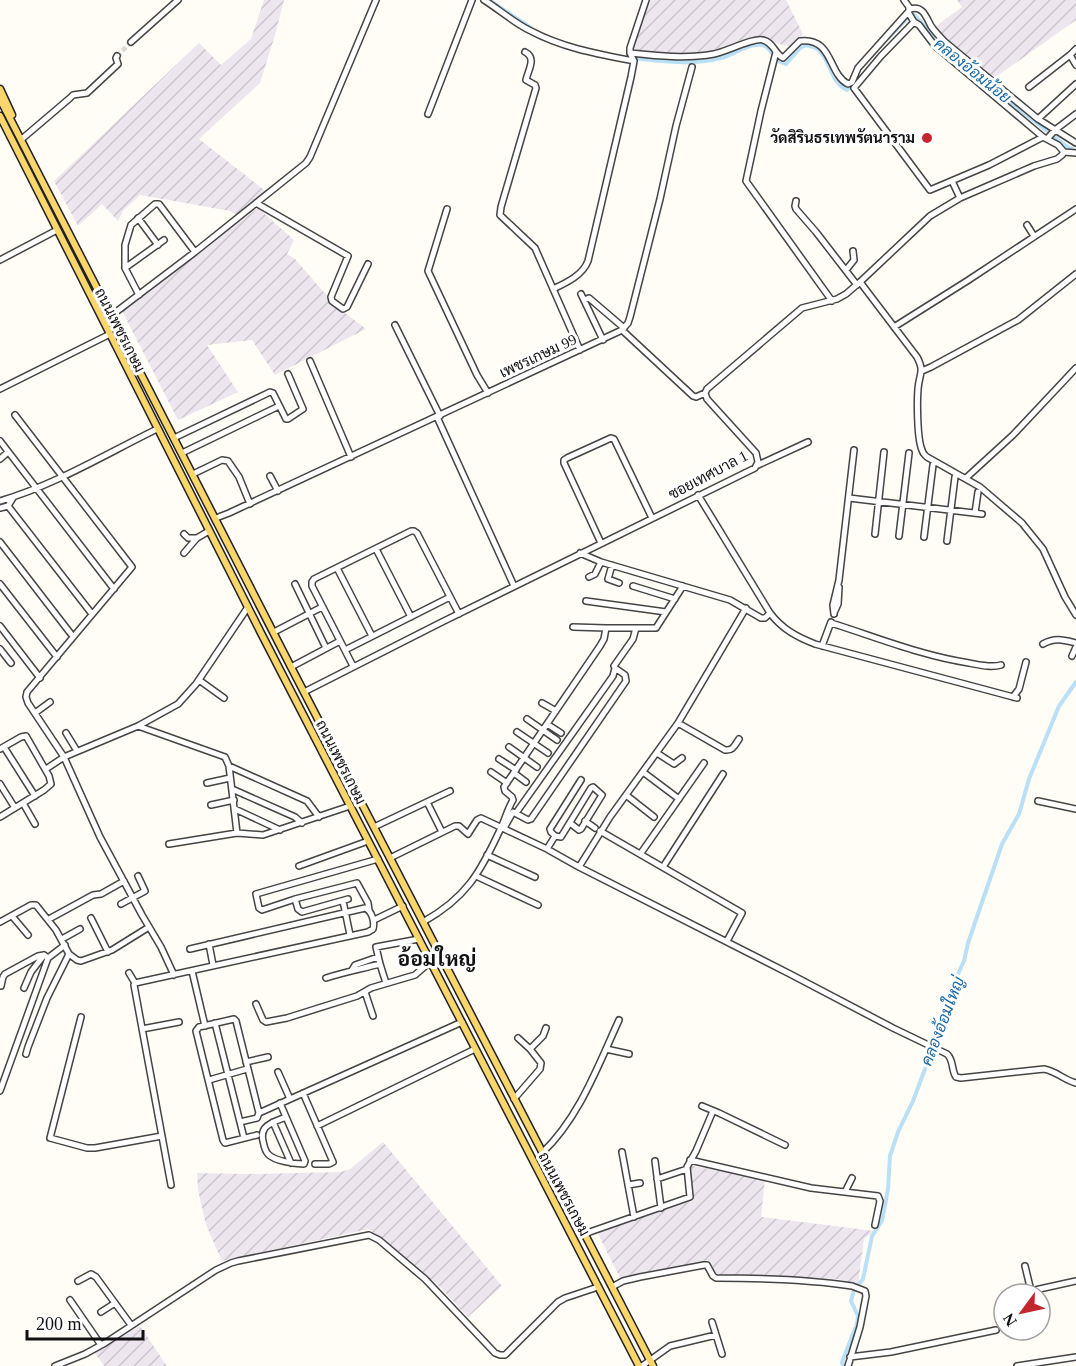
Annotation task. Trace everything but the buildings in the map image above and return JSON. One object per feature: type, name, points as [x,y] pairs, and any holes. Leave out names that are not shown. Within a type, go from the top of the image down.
[{"type":"main road","name":"ถนนเพชรเกษม","points":[[0,89],[24,138],[39,176]]},
{"type":"main road","name":"ถนนเพชรเกษม","points":[[0,99],[651,1364]]},
{"type":"main road","name":"ถนนเพชรเกษม","points":[[0,116],[209,531],[598,1287],[641,1366]]},
{"type":"main road","name":"ถนนเพชรเกษม","points":[[0,126],[26,168]]},
{"type":"main road","points":[[199,511],[207,512],[209,506]]},
{"type":"main road","points":[[203,519],[216,518]]},
{"type":"main road","points":[[613,1290],[620,1311],[641,1354],[637,1356],[631,1350]]},
{"type":"street","points":[[132,42],[178,0]]},
{"type":"street","points":[[112,315],[297,171],[310,157],[376,0]]},
{"type":"street","points":[[428,114],[472,0]]},
{"type":"street","points":[[484,0],[529,30],[552,42],[632,57],[715,54],[756,39],[768,42],[775,55],[783,58],[800,41],[810,41],[825,50],[838,74],[848,84],[852,82],[858,68],[911,13],[926,14],[932,28],[945,42],[1038,119],[1064,152],[1076,153]]},
{"type":"street","points":[[553,288],[566,283],[585,269],[588,261],[632,77],[633,39],[646,0]]},
{"type":"street","points":[[904,0],[935,46],[948,57],[1050,135],[1076,143]]},
{"type":"street","points":[[911,13],[854,88],[928,189],[932,190],[952,182],[1050,135],[1076,114]]},
{"type":"street","points":[[1029,87],[1076,49]]},
{"type":"street","points":[[525,52],[532,59],[526,80],[536,88],[500,215],[532,244],[580,350]]},
{"type":"street","points":[[775,55],[746,182],[832,301]]},
{"type":"street","points":[[1071,55],[1076,65]]},
{"type":"street","points":[[24,138],[73,95],[87,93],[118,64],[117,56]]},
{"type":"street","points":[[623,329],[628,323],[632,308],[692,67]]},
{"type":"street","points":[[1038,119],[1076,84]]},
{"type":"street","points":[[603,339],[582,297],[590,298],[696,397],[705,393],[802,308],[832,301],[858,284],[923,220],[960,198],[1023,170],[1057,159],[1064,152]]},
{"type":"street","points":[[952,182],[960,198]]},
{"type":"street","points":[[796,201],[796,209],[917,357],[922,371],[917,391],[921,449],[927,457],[966,478],[995,498],[1030,532],[1043,549],[1076,615]]},
{"type":"street","points":[[256,203],[348,256],[331,297],[332,301],[343,309],[347,307],[368,264]]},
{"type":"street","points":[[139,295],[125,268],[125,245],[131,225],[155,204],[159,204],[195,252]]},
{"type":"street","points":[[894,327],[1076,208]]},
{"type":"street","points":[[447,209],[428,271],[472,365],[488,393]]},
{"type":"street","points":[[138,218],[158,245]]},
{"type":"street","points":[[1027,225],[1034,236]]},
{"type":"street","points":[[0,260],[57,230]]},
{"type":"street","points":[[125,268],[164,240]]},
{"type":"street","points":[[846,270],[854,260],[853,251]]},
{"type":"street","points":[[922,371],[1018,320],[1076,274]]},
{"type":"street","points":[[395,325],[514,586]]},
{"type":"street","name":"เพชรเกษม 99","points":[[216,518],[623,329]]},
{"type":"street","points":[[0,388],[110,334]]},
{"type":"street","points":[[310,361],[351,457]]},
{"type":"street","points":[[966,478],[1013,435],[1076,368]]},
{"type":"street","points":[[174,438],[270,392],[287,419],[303,409],[288,374]]},
{"type":"street","name":"ซอยเทศบาล 1","points":[[304,692],[755,468],[758,465],[756,453],[707,399],[705,393]]},
{"type":"street","points":[[182,453],[279,406]]},
{"type":"street","points":[[15,415],[132,568],[27,692],[26,697],[28,704],[64,757],[100,837],[161,946],[174,975]]},
{"type":"street","points":[[1,500],[36,489],[157,429]]},
{"type":"street","points":[[601,543],[564,464],[563,461],[567,458],[611,438],[614,439],[652,518]]},
{"type":"street","points":[[0,441],[114,589]]},
{"type":"street","points":[[758,465],[808,442]]},
{"type":"street","points":[[822,646],[834,614],[854,450]]},
{"type":"street","points":[[0,459],[8,452]]},
{"type":"street","points":[[875,534],[884,452]]},
{"type":"street","points":[[899,536],[909,453]]},
{"type":"street","points":[[193,474],[222,460],[228,461],[250,504]]},
{"type":"street","points":[[924,537],[933,465]]},
{"type":"street","points":[[270,476],[278,491]]},
{"type":"street","points":[[947,541],[955,477]]},
{"type":"street","points":[[975,513],[978,492]]},
{"type":"street","points":[[698,495],[770,613],[783,628],[804,640],[1015,698],[1026,662]]},
{"type":"street","points":[[0,508],[8,506],[13,498]]},
{"type":"street","points":[[849,498],[982,514]]},
{"type":"street","points":[[8,506],[92,614]]},
{"type":"street","points":[[184,553],[197,538],[209,531]]},
{"type":"street","points":[[353,666],[322,607],[312,582],[411,531],[417,533],[459,614]]},
{"type":"street","points":[[184,534],[188,538],[197,538]]},
{"type":"street","points":[[0,542],[71,634]]},
{"type":"street","points":[[376,549],[411,617]]},
{"type":"street","points":[[580,554],[730,600],[761,618],[765,618],[770,613]]},
{"type":"street","points":[[589,577],[595,574],[601,562]]},
{"type":"street","points":[[612,565],[608,579],[619,583]]},
{"type":"street","points":[[337,568],[372,636]]},
{"type":"street","points":[[0,584],[57,657]]},
{"type":"street","points":[[295,584],[326,648]]},
{"type":"street","points":[[633,586],[675,598]]},
{"type":"street","points":[[573,627],[656,628],[683,586]]},
{"type":"street","points":[[345,650],[450,597]]},
{"type":"street","points":[[586,601],[666,612]]},
{"type":"street","points":[[46,769],[64,757],[138,726],[178,704],[199,680],[248,607]]},
{"type":"street","points":[[274,632],[322,607]]},
{"type":"street","points":[[579,867],[598,830],[678,723],[746,608]]},
{"type":"street","points":[[831,623],[959,662],[990,666],[1002,665]]},
{"type":"street","points":[[1,628],[39,678]]},
{"type":"street","points":[[502,829],[513,800],[504,789],[507,783],[600,646],[606,628]]},
{"type":"street","points":[[423,922],[451,904],[477,876],[513,812],[516,813],[613,676],[614,666],[633,639],[636,628]]},
{"type":"street","points":[[1043,644],[1057,639],[1076,645],[1072,656]]},
{"type":"street","points":[[291,667],[340,640]]},
{"type":"street","points":[[0,649],[11,663]]},
{"type":"street","points":[[6,657],[17,649]]},
{"type":"street","points":[[516,813],[528,820],[531,819],[626,681],[625,675],[615,668]]},
{"type":"street","points":[[199,680],[224,698]]},
{"type":"street","points":[[35,713],[50,702]]},
{"type":"street","points":[[542,703],[556,711]]},
{"type":"street","points":[[527,719],[557,740]]},
{"type":"street","points":[[678,723],[725,750],[734,747],[739,739]]},
{"type":"street","points":[[547,724],[561,733]]},
{"type":"street","points":[[138,726],[223,755],[227,759],[237,833]]},
{"type":"street","points":[[517,732],[548,753]]},
{"type":"street","points":[[66,733],[77,751]]},
{"type":"street","points":[[0,817],[35,796],[49,787],[51,784],[46,769],[26,736],[23,735],[2,748],[35,796]]},
{"type":"street","points":[[509,747],[537,767]]},
{"type":"street","points":[[657,753],[674,764],[682,758]]},
{"type":"street","points":[[499,759],[526,782]]},
{"type":"street","points":[[640,853],[704,763]]},
{"type":"street","points":[[229,766],[307,801],[319,817]]},
{"type":"street","points":[[491,772],[507,783]]},
{"type":"street","points":[[643,772],[679,798]]},
{"type":"street","points":[[663,867],[723,774]]},
{"type":"street","points":[[207,783],[230,778]]},
{"type":"street","points":[[570,823],[579,830],[602,796],[593,787],[561,837],[555,836],[550,830],[581,780]]},
{"type":"street","points":[[0,784],[15,808]]},
{"type":"street","points":[[232,789],[295,817],[302,823]]},
{"type":"street","points":[[374,827],[450,791]]},
{"type":"street","points":[[626,795],[654,817]]},
{"type":"street","points":[[211,805],[234,800]]},
{"type":"street","points":[[1038,801],[1076,809]]},
{"type":"street","points":[[427,802],[442,832]]},
{"type":"street","points":[[23,803],[34,824]]},
{"type":"street","points":[[169,844],[237,833],[263,835],[351,806]]},
{"type":"street","points":[[235,809],[280,830]]},
{"type":"street","points":[[390,858],[457,825],[468,834],[477,820],[481,818],[547,849],[949,1055],[954,1075],[958,1078],[1044,1069],[1076,1083]]},
{"type":"street","points":[[585,821],[742,913],[727,941]]},
{"type":"street","points":[[547,849],[555,836]]},
{"type":"street","points":[[299,866],[368,841]]},
{"type":"street","points":[[487,855],[535,877]]},
{"type":"street","points":[[135,983],[372,930],[374,920],[357,883],[262,910],[259,908],[256,894],[378,859]]},
{"type":"street","points":[[121,904],[145,891],[138,876]]},
{"type":"street","points":[[477,876],[538,905]]},
{"type":"street","points":[[49,920],[93,895],[101,894],[124,881]]},
{"type":"street","points":[[295,899],[298,909],[302,912],[346,900],[350,935]]},
{"type":"street","points":[[0,922],[34,905],[49,920],[69,954],[81,961],[108,952],[149,927]]},
{"type":"street","points":[[374,920],[403,906]]},
{"type":"street","points":[[190,949],[365,908],[369,910]]},
{"type":"street","points":[[12,916],[28,935]]},
{"type":"street","points":[[91,918],[108,952]]},
{"type":"street","points":[[24,988],[31,972],[46,956],[80,929]]},
{"type":"street","points":[[386,983],[376,947],[419,939]]},
{"type":"street","points":[[209,944],[213,965]]},
{"type":"street","points":[[26,1054],[47,998],[69,954]]},
{"type":"street","points":[[1,986],[5,974],[35,957],[46,956]]},
{"type":"street","points":[[0,1091],[46,956]]},
{"type":"street","points":[[326,978],[379,961]]},
{"type":"street","points":[[256,1004],[263,1020],[269,1022],[357,996],[386,983],[415,975],[431,961]]},
{"type":"street","points":[[192,971],[205,1026]]},
{"type":"street","points":[[129,973],[135,983],[171,1185]]},
{"type":"street","points":[[365,992],[373,1016]]},
{"type":"street","points":[[81,1017],[51,1138],[95,1148],[162,1136]]},
{"type":"street","points":[[256,1135],[225,1143],[223,1140],[196,1031],[199,1027],[235,1019],[259,1113]]},
{"type":"street","points":[[542,1153],[568,1122],[588,1088],[619,1020]]},
{"type":"street","points":[[142,1029],[179,1022]]},
{"type":"street","points":[[240,1122],[256,1118],[259,1113],[280,1103],[462,1022]]},
{"type":"street","points":[[215,1023],[244,1138]]},
{"type":"street","points":[[530,1049],[545,1030]]},
{"type":"street","points":[[514,1099],[541,1067],[541,1063],[530,1049],[518,1038]]},
{"type":"street","points":[[317,1126],[475,1048]]},
{"type":"street","points":[[606,1049],[629,1054]]},
{"type":"street","points":[[246,1062],[268,1057]]},
{"type":"street","points":[[209,1080],[247,1069]]},
{"type":"street","points":[[278,1072],[290,1099]]},
{"type":"street","points":[[303,1093],[333,1162],[315,1164]]},
{"type":"street","points":[[280,1103],[305,1161],[304,1164],[291,1163],[272,1157],[263,1145],[263,1131],[267,1126],[286,1117]]},
{"type":"street","points":[[702,1106],[785,1145]]},
{"type":"street","points":[[584,1234],[690,1197],[687,1169],[713,1111]]},
{"type":"street","points":[[273,1122],[291,1163]]},
{"type":"street","points":[[622,1152],[634,1217]]},
{"type":"street","points":[[690,1160],[811,1188],[878,1196],[880,1201],[875,1225]]},
{"type":"street","points":[[655,1161],[661,1208]]},
{"type":"street","points":[[657,1179],[687,1169]]},
{"type":"street","points":[[845,1192],[852,1178]]},
{"type":"street","points":[[628,1185],[640,1183]]},
{"type":"street","points":[[55,1366],[101,1345],[216,1269],[231,1263],[369,1235],[374,1236],[425,1279],[495,1353],[500,1355],[505,1354],[558,1302],[598,1287]]},
{"type":"street","points":[[613,1290],[623,1281],[704,1265],[707,1265],[716,1278],[771,1279],[852,1286],[867,1293],[848,1366]]},
{"type":"street","points":[[1025,1266],[1029,1282]]},
{"type":"street","points":[[78,1281],[93,1275],[131,1325]]},
{"type":"street","points":[[1052,1286],[1076,1281]]},
{"type":"street","points":[[70,1300],[101,1345]]},
{"type":"street","points":[[101,1312],[115,1303]]},
{"type":"street","points":[[712,1322],[722,1354]]},
{"type":"street","points":[[850,1357],[891,1352],[992,1331]]},
{"type":"street","points":[[641,1366],[651,1364],[670,1346],[716,1335]]},
{"type":"street","points":[[1017,1366],[1043,1364],[1076,1357]]},
{"type":"shaded area","points":[[264,0],[284,0],[260,83],[199,139],[268,193],[238,216],[230,211],[140,195],[123,211],[118,221],[102,204],[78,226],[54,181],[199,43],[221,65],[251,39]]},
{"type":"shaded area","points":[[650,0],[786,0],[803,34],[792,47],[759,39],[719,56],[686,61],[638,57],[631,53]]},
{"type":"shaded area","points":[[957,0],[1076,0],[1076,20],[993,79],[932,29],[962,7]]},
{"type":"shaded area","points":[[258,208],[294,240],[287,254],[295,259],[336,306],[366,329],[275,375],[252,340],[207,345],[238,392],[178,420],[121,309]]},
{"type":"shaded area","points":[[383,1142],[502,1286],[468,1317],[440,1287],[369,1229],[222,1261],[206,1225],[198,1190],[197,1173],[341,1172],[350,1169]]},
{"type":"shaded area","points":[[687,1165],[765,1179],[761,1217],[874,1231],[864,1239],[858,1284],[838,1279],[713,1276],[712,1261],[621,1280],[597,1232],[692,1201]]},
{"type":"shaded area","points":[[140,1326],[167,1366],[104,1366],[95,1353]]},
{"type":"waterway","name":"คลองอ้อมน้อย","points":[[489,0],[531,28]]},
{"type":"waterway","name":"คลองอ้อมน้อย","points":[[888,38],[912,13],[941,47],[1066,146],[1076,151]]},
{"type":"waterway","name":"คลองอ้อมน้อย","points":[[632,58],[698,62],[721,58],[747,47],[762,45],[786,64],[800,48],[806,45],[819,50],[842,87],[847,90],[854,82]]},
{"type":"waterway","name":"คลองอ้อมใหญ่","points":[[843,1366],[842,1362],[858,1316],[851,1301],[854,1290],[863,1279],[872,1236],[882,1221],[888,1189],[890,1156],[898,1132],[913,1101],[930,1050],[954,996],[957,976],[1002,844],[1019,814],[1029,779],[1059,706],[1076,682]]},
{"type":"tunnel","points":[[117,56],[131,42]]},
{"type":"place","name":"วัดสิรินธรเทพรัตนาราม","points":[[927,138]]},
{"type":"district","name":"อ้อมใหญ่","points":[[437,959]]}]
